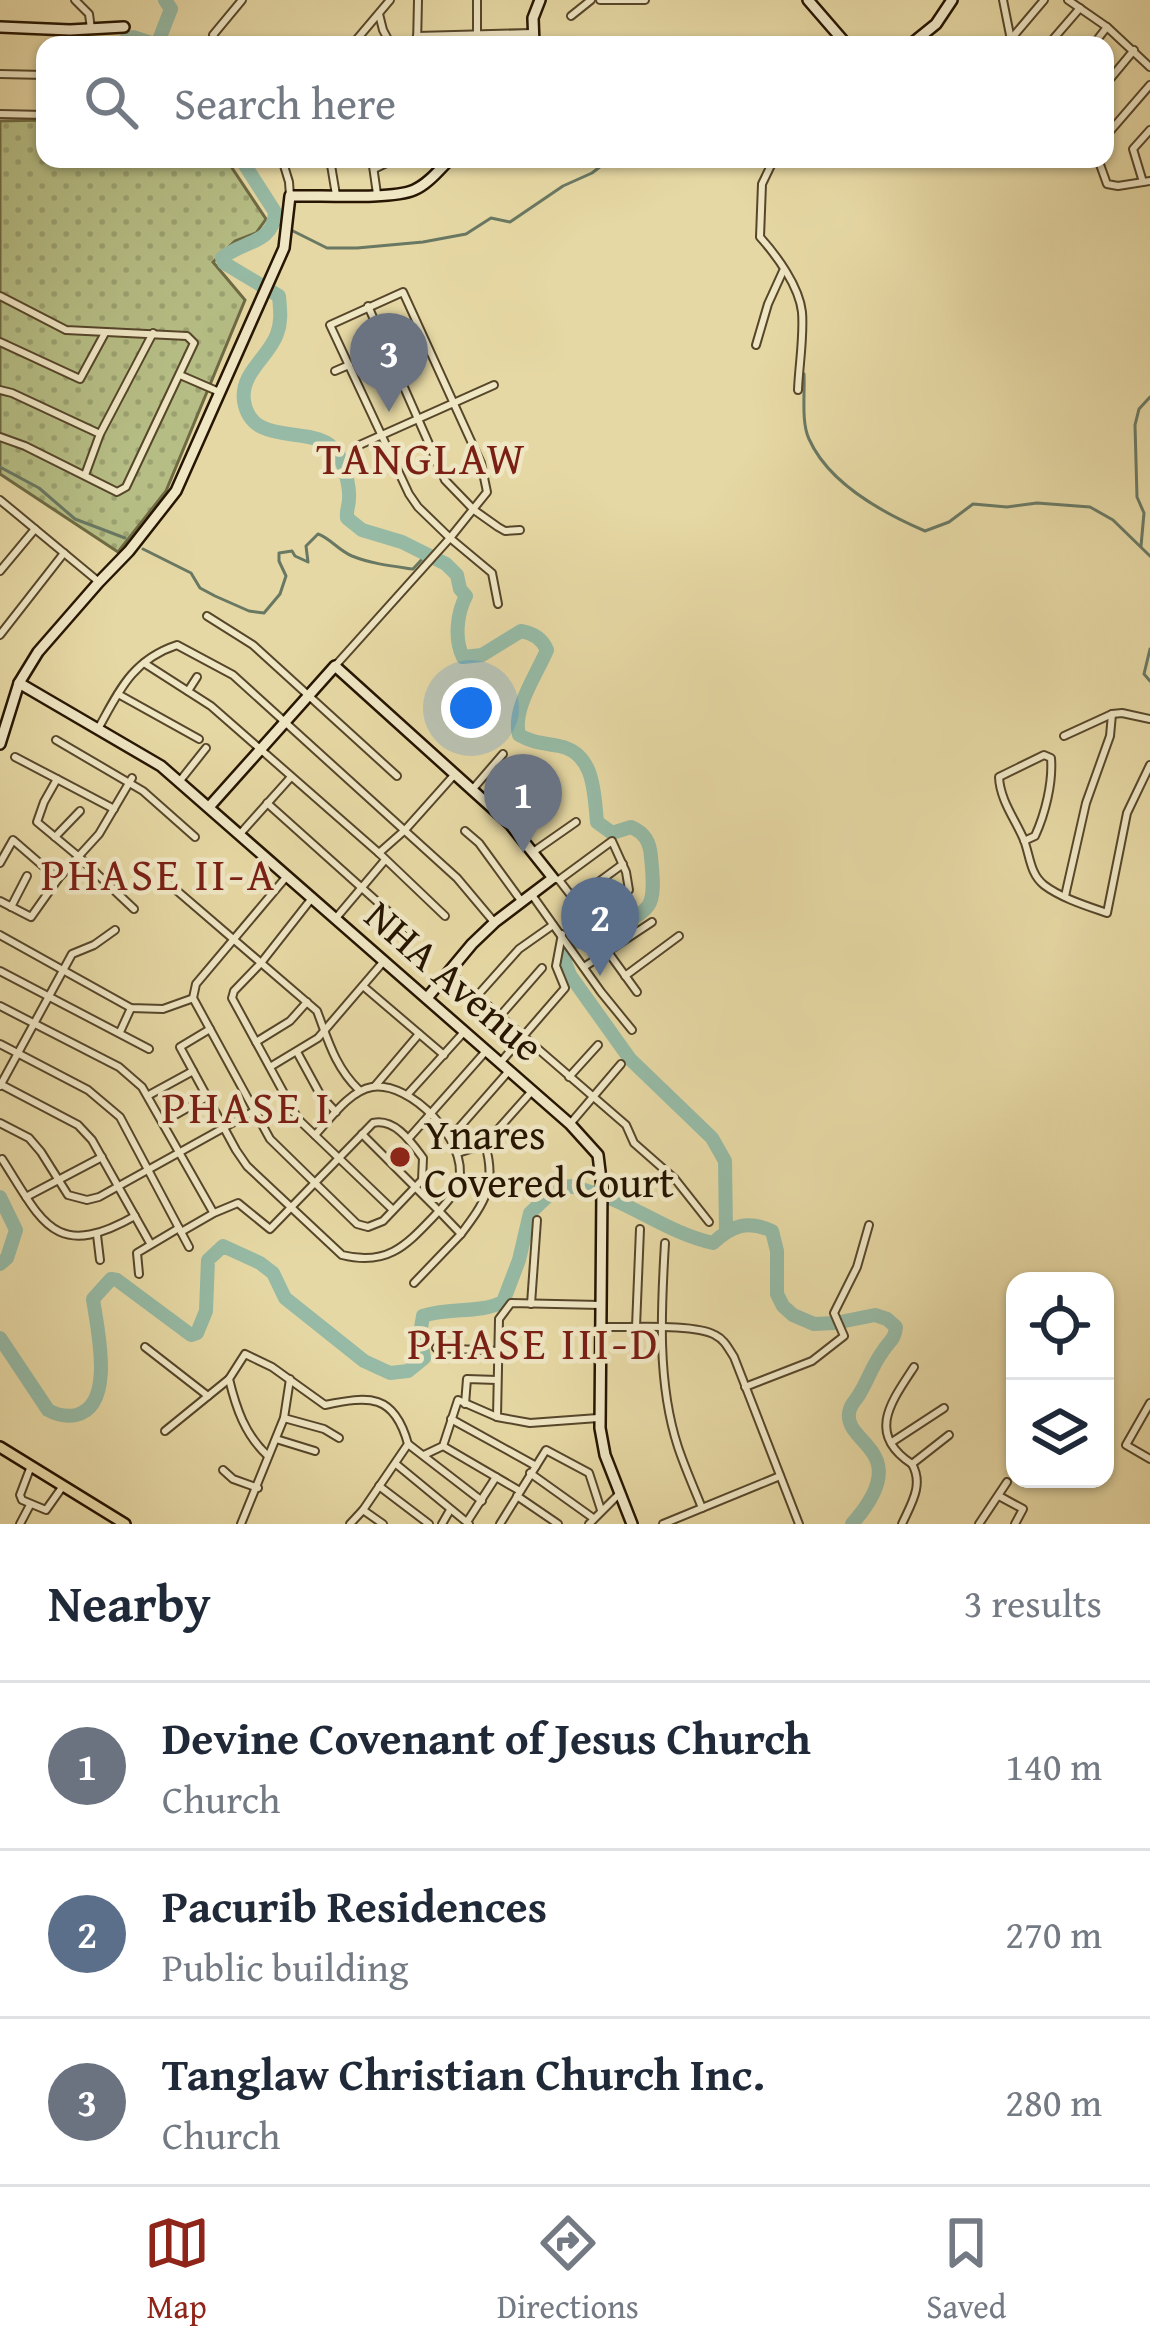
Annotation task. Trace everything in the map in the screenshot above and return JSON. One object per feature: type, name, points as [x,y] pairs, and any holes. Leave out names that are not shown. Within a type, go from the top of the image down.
[{"type":"main road","points":[[0,1447],[125,1524]]},
{"type":"street","points":[[75,0],[89,14],[91,29]]},
{"type":"street","points":[[214,36],[242,0]]},
{"type":"street","points":[[361,36],[390,0]]},
{"type":"street","points":[[417,36],[418,0]]},
{"type":"street","points":[[477,0],[477,35]]},
{"type":"street","points":[[533,36],[539,0]]},
{"type":"street","points":[[571,16],[596,0],[645,0]]},
{"type":"street","points":[[808,0],[840,36]]},
{"type":"street","points":[[921,36],[952,0]]},
{"type":"street","points":[[1003,0],[1011,36]]},
{"type":"street","points":[[1017,36],[1044,0]]},
{"type":"street","points":[[1068,0],[1107,27],[1150,67]]},
{"type":"street","points":[[1056,36],[1081,8]]},
{"type":"street","points":[[379,14],[386,36]]},
{"type":"street","points":[[0,27],[124,27]]},
{"type":"street","points":[[1100,36],[1107,27]]},
{"type":"street","points":[[467,36],[491,36]]},
{"type":"street","points":[[1114,74],[1134,50]]},
{"type":"street","points":[[0,74],[36,74]]},
{"type":"street","points":[[1114,127],[1150,85]]},
{"type":"street","points":[[0,114],[36,115]]},
{"type":"street","points":[[1101,168],[1107,184],[1146,182],[1133,149],[1150,130]]},
{"type":"street","points":[[0,744],[20,683],[38,652],[129,551],[176,490],[288,228],[290,196],[285,168]]},
{"type":"street","points":[[331,168],[336,196]]},
{"type":"street","points":[[377,194],[374,170],[378,168]]},
{"type":"street","points":[[290,196],[412,191],[441,168]]},
{"type":"street","points":[[769,168],[762,184],[760,237],[776,255],[802,312],[798,390]]},
{"type":"street","points":[[756,345],[783,271]]},
{"type":"street","points":[[208,807],[450,538],[488,487],[403,292],[331,325],[409,494],[450,538],[492,573],[498,604]]},
{"type":"street","points":[[0,296],[66,330],[154,332],[187,336],[194,343],[126,487],[118,492],[0,437]]},
{"type":"street","points":[[368,306],[445,480],[505,531],[520,530]]},
{"type":"street","points":[[85,475],[100,434],[154,332]]},
{"type":"street","points":[[0,342],[80,379],[106,333]]},
{"type":"street","points":[[335,371],[349,365]]},
{"type":"street","points":[[180,375],[218,392]]},
{"type":"street","points":[[355,447],[494,386]]},
{"type":"street","points":[[0,390],[100,434]]},
{"type":"street","points":[[1,502],[99,582]]},
{"type":"street","points":[[0,571],[35,529]]},
{"type":"street","points":[[0,634],[64,553]]},
{"type":"street","points":[[208,616],[253,645],[397,776]]},
{"type":"street","points":[[98,729],[129,674],[177,646],[232,675],[457,878],[494,922]]},
{"type":"street","points":[[144,663],[212,706],[445,916]]},
{"type":"street","points":[[335,666],[500,814],[533,852],[556,879],[574,900],[587,919],[628,890],[623,864],[612,841],[556,879],[527,898],[494,922],[427,998]]},
{"type":"street","points":[[188,691],[197,677]]},
{"type":"street","name":"NHA Avenue","points":[[20,683],[161,766],[570,1124],[598,1155],[602,1188],[599,1418],[605,1454],[632,1524]]},
{"type":"street","points":[[118,694],[199,739]]},
{"type":"street","points":[[1064,736],[1122,712],[1150,719]]},
{"type":"street","points":[[1065,896],[1112,714]]},
{"type":"street","points":[[56,740],[130,780],[195,837]]},
{"type":"street","points":[[179,782],[206,748]]},
{"type":"street","points":[[472,790],[503,754]]},
{"type":"street","points":[[1024,842],[1035,836],[1043,814],[1052,771],[1051,758],[1044,754],[999,777],[1004,800],[1041,884],[1107,914],[1127,813],[1150,764]]},
{"type":"street","points":[[15,758],[114,809]]},
{"type":"street","points":[[500,814],[537,772]]},
{"type":"street","points":[[336,918],[455,774]]},
{"type":"street","points":[[240,834],[291,777]]},
{"type":"street","points":[[57,779],[37,822],[134,909]]},
{"type":"street","points":[[0,901],[31,917],[99,834],[130,780]]},
{"type":"street","points":[[267,803],[410,932]]},
{"type":"street","points":[[55,837],[80,811]]},
{"type":"street","points":[[533,852],[576,822]]},
{"type":"street","points":[[465,831],[554,924],[632,1030]]},
{"type":"street","points":[[0,863],[14,840],[58,879]]},
{"type":"street","points":[[574,900],[623,864]]},
{"type":"street","points":[[139,1274],[136,1252],[240,1204],[270,1229],[291,1208],[315,1183],[340,1157],[362,1134],[373,1123],[393,1126],[408,1139],[423,1158],[422,1180],[383,1221],[368,1227],[357,1224],[315,1183],[270,1138],[193,998],[196,984],[287,875]]},
{"type":"street","points":[[11,907],[27,876]]},
{"type":"street","points":[[161,877],[307,1002],[319,1015],[322,1033],[343,1074],[360,1091]]},
{"type":"street","points":[[312,898],[232,995],[298,1119],[394,1210]]},
{"type":"street","points":[[584,967],[652,922]]},
{"type":"street","points":[[477,996],[518,949],[554,924]]},
{"type":"street","points":[[115,930],[72,954],[0,1085],[78,1125],[92,1140],[149,1244]]},
{"type":"street","points":[[451,1137],[523,1036],[565,988],[556,966],[562,934]]},
{"type":"street","points":[[0,935],[131,1008],[163,1009],[193,998]]},
{"type":"street","points":[[625,976],[680,936]]},
{"type":"street","points":[[608,952],[637,992]]},
{"type":"street","points":[[270,1067],[322,1033],[384,962]]},
{"type":"street","points":[[500,1016],[542,968]]},
{"type":"street","points":[[0,971],[149,1049]]},
{"type":"street","points":[[449,972],[626,1125],[634,1143],[675,1180],[709,1222]]},
{"type":"street","points":[[363,986],[444,1055]]},
{"type":"street","points":[[256,1042],[290,1022],[307,1002]]},
{"type":"street","points":[[0,1006],[119,1067],[142,1087],[214,1213]]},
{"type":"street","points":[[119,1034],[131,1008]]},
{"type":"street","points":[[209,1029],[180,1047],[224,1128],[247,1166],[342,1256],[386,1256],[404,1247],[459,1182],[458,1153],[451,1137],[407,1095],[391,1088],[374,1086],[360,1091],[315,1135]]},
{"type":"street","points":[[407,1095],[464,1032]]},
{"type":"street","points":[[374,1086],[419,1034]]},
{"type":"street","points":[[0,1044],[100,1098],[120,1117],[189,1247]]},
{"type":"street","points":[[569,1077],[598,1045]]},
{"type":"street","points":[[408,1139],[486,1051]]},
{"type":"street","points":[[297,1052],[321,1096],[336,1112]]},
{"type":"street","points":[[570,1124],[621,1064]]},
{"type":"street","points":[[148,1096],[193,1071]]},
{"type":"street","points":[[458,1153],[485,1144],[532,1091]]},
{"type":"street","points":[[163,1122],[207,1097]]},
{"type":"street","points":[[0,1123],[29,1138],[68,1195],[87,1200],[254,1111]]},
{"type":"street","points":[[362,1134],[461,1234]]},
{"type":"street","points":[[414,1283],[479,1210],[492,1167],[485,1144]]},
{"type":"street","points":[[26,1197],[102,1157]]},
{"type":"street","points":[[2,1159],[4,1170],[37,1214],[61,1232],[97,1235],[135,1216]]},
{"type":"street","points":[[531,1304],[537,1220]]},
{"type":"street","points":[[746,1387],[812,1361],[844,1336],[834,1312],[857,1267],[868,1225]]},
{"type":"street","points":[[635,1328],[640,1229]]},
{"type":"street","points":[[97,1235],[100,1260]]},
{"type":"street","points":[[664,1244],[661,1328],[670,1416],[702,1508]]},
{"type":"street","points":[[497,1417],[499,1319],[512,1303],[600,1305]]},
{"type":"street","points":[[600,1327],[710,1331],[723,1340],[800,1524]]},
{"type":"street","points":[[145,1348],[208,1396]]},
{"type":"street","points":[[436,1348],[497,1351]]},
{"type":"street","points":[[165,1431],[229,1379],[245,1354],[326,1405],[364,1397],[376,1401],[402,1424],[408,1444],[482,1501]]},
{"type":"street","points":[[902,1524],[918,1485],[917,1473],[892,1442],[885,1417],[914,1367]]},
{"type":"street","points":[[229,1379],[236,1408],[256,1445],[268,1456]]},
{"type":"street","points":[[242,1524],[284,1418],[290,1379]]},
{"type":"street","points":[[465,1404],[467,1379],[497,1380]]},
{"type":"street","points":[[424,1455],[442,1446],[458,1400],[497,1417],[530,1423],[599,1418]]},
{"type":"street","points":[[892,1442],[944,1408]]},
{"type":"street","points":[[1148,1408],[1126,1445],[1150,1459]]},
{"type":"street","points":[[284,1418],[338,1438]]},
{"type":"street","points":[[451,1419],[533,1470],[591,1521],[619,1494]]},
{"type":"street","points":[[912,1464],[949,1435]]},
{"type":"street","points":[[276,1438],[315,1450]]},
{"type":"street","points":[[350,1524],[408,1444]]},
{"type":"street","points":[[442,1446],[496,1477],[558,1524]]},
{"type":"street","points":[[505,1522],[546,1450],[589,1473],[601,1510]]},
{"type":"street","points":[[396,1464],[468,1523],[496,1477]]},
{"type":"street","points":[[31,1466],[20,1495],[30,1505],[46,1510],[63,1486]]},
{"type":"street","points":[[223,1470],[232,1479],[258,1488]]},
{"type":"street","points":[[663,1524],[780,1477]]},
{"type":"street","points":[[979,1524],[1006,1484]]},
{"type":"street","points":[[380,1486],[428,1524]]},
{"type":"street","points":[[999,1496],[1023,1509],[1015,1524]]},
{"type":"street","points":[[20,1524],[30,1505]]},
{"type":"street","points":[[363,1510],[383,1524]]},
{"type":"street","points":[[442,1524],[450,1510]]},
{"type":"green space","points":[[36,120],[36,168],[232,168],[266,219],[256,233],[235,241],[213,262],[245,300],[166,491],[118,552],[0,474],[0,121]]},
{"type":"waterway","points":[[160,36],[171,9],[165,0]]},
{"type":"waterway","points":[[247,168],[275,212],[273,222],[263,236],[222,258],[279,296],[280,310],[273,342],[246,382],[244,401],[250,416],[272,431],[328,444],[340,457],[346,475],[347,518],[362,530],[402,542],[446,564],[457,575],[466,596],[458,626],[463,657],[482,655],[521,631],[540,639],[547,650],[522,703],[519,735],[580,757],[590,776],[597,822],[612,833],[631,827],[648,842],[653,882],[648,906],[626,922],[579,942]]},
{"type":"waterway","points":[[275,222],[327,248],[423,242],[466,234],[491,218],[510,222],[598,168]]},
{"type":"waterway","points":[[804,374],[805,424],[818,455],[843,483],[892,515],[925,531],[949,522],[973,504],[1090,507],[1113,520],[1150,556]]},
{"type":"waterway","points":[[1141,546],[1144,513],[1137,497],[1135,425],[1139,409],[1150,397]]},
{"type":"waterway","points":[[0,467],[39,488],[75,519],[125,538]]},
{"type":"waterway","points":[[143,549],[191,573],[200,588],[215,596],[264,613],[280,594],[286,576],[279,553],[292,551],[308,562],[306,546],[318,534],[347,553],[375,563],[413,569],[425,556]]},
{"type":"waterway","points":[[1150,649],[1144,674],[1150,681]]},
{"type":"waterway","points":[[567,952],[570,975],[630,1059],[712,1138],[725,1161],[726,1231]]},
{"type":"waterway","points":[[0,1338],[48,1410],[76,1415],[88,1409],[100,1382],[93,1299],[111,1279],[117,1280],[191,1335],[197,1333],[206,1311],[208,1260],[223,1246],[273,1273],[285,1298],[364,1361],[390,1373],[408,1371],[424,1358],[423,1316],[503,1302],[530,1213],[549,1195],[570,1186],[713,1243],[734,1228],[755,1226],[772,1231],[777,1294],[793,1315],[814,1324],[875,1315],[896,1327],[850,1409],[849,1421],[878,1463],[871,1499],[852,1524]]},
{"type":"waterway","points":[[0,1197],[16,1230],[7,1258],[0,1264]]},
{"type":"place","name":"Tanglaw Christian Church Inc.","points":[[389,412]]},
{"type":"place","name":"Devine Covenant of Jesus Church","points":[[523,853]]},
{"type":"place","name":"Pacurib Residences","points":[[600,976]]},
{"type":"place","name":"Ynares Covered Court","points":[[400,1157]]},
{"type":"district","name":"TANGLAW","points":[[422,457]]},
{"type":"district","name":"PHASE II-A","points":[[159,873]]},
{"type":"district","name":"PHASE I","points":[[247,1106]]},
{"type":"district","name":"PHASE III-D","points":[[534,1342]]}]
